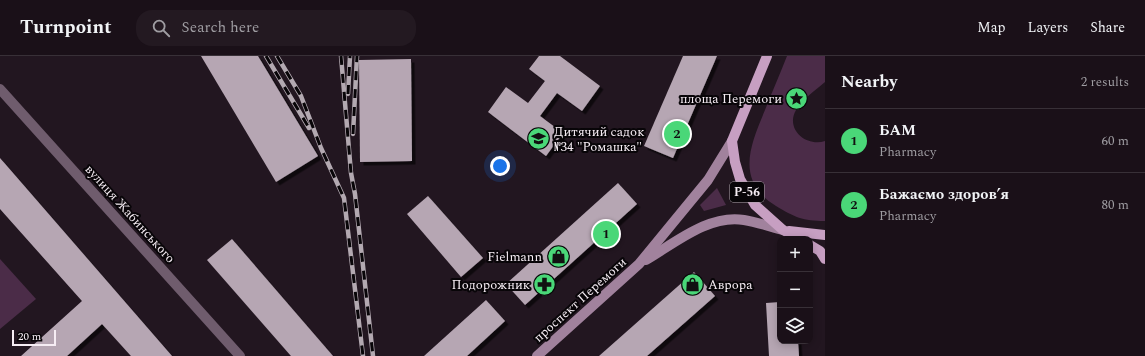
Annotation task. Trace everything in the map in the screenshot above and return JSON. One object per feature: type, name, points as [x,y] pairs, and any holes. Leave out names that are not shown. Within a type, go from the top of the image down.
[{"type":"main road","points":[[732,141],[767,56]]},
{"type":"main road","name":"Р-56","points":[[732,141],[735,162],[746,191],[756,205],[783,230],[794,236]]},
{"type":"main road","name":"проспект Перемоги","points":[[537,356],[640,264],[708,180],[732,141]]},
{"type":"main road","name":"проспект Перемоги","points":[[640,264],[705,226],[724,220],[744,220],[783,230]]},
{"type":"main road","points":[[783,230],[825,235]]},
{"type":"main road","points":[[813,247],[820,251],[825,258]]},
{"type":"street","name":"вулиця Жабинського","points":[[0,90],[240,356]]},
{"type":"shaded area","name":"площа Перемоги","points":[[787,56],[825,56],[825,82],[805,98],[796,110],[793,117],[793,124],[799,135],[805,139],[818,142],[825,141],[825,221],[799,218],[776,206],[763,196],[755,186],[751,174],[751,150],[759,123]]},
{"type":"shaded area","points":[[717,188],[726,205],[704,211],[700,205]]},
{"type":"shaded area","points":[[0,259],[36,299],[0,329]]},
{"type":"building","points":[[201,56],[258,56],[318,156],[276,182]]},
{"type":"building","points":[[539,56],[560,56],[600,86],[582,111],[557,93],[540,116],[563,133],[546,156],[488,112],[506,87],[528,103],[545,81],[529,69]]},
{"type":"building","points":[[683,56],[717,56],[673,158],[644,146]]},
{"type":"building","points":[[411,59],[412,161],[360,162],[359,60]]},
{"type":"building","points":[[0,158],[172,356],[131,356],[102,324],[67,356],[21,356],[82,301],[0,209]]},
{"type":"building","points":[[618,183],[637,204],[525,305],[506,284]]},
{"type":"building","points":[[428,196],[483,258],[461,277],[407,214]]},
{"type":"building","points":[[232,239],[333,356],[291,356],[207,260]]},
{"type":"building","points":[[694,272],[715,296],[647,356],[599,356]]},
{"type":"building","points":[[486,300],[505,321],[467,356],[424,356]]},
{"type":"building","points":[[777,302],[777,344],[798,344],[799,356],[769,356],[766,303]]},
{"type":"railway","points":[[266,56],[309,128]]},
{"type":"railway","points":[[277,56],[301,96],[321,148],[344,198],[363,356]]},
{"type":"railway","points":[[341,56],[351,173],[355,194],[373,356]]},
{"type":"railway","points":[[348,94],[350,56]]},
{"type":"railway","points":[[353,134],[357,56]]},
{"type":"place","name":"площа Перемоги","points":[[797,99]]},
{"type":"place","name":"Бажаємо здоровʼя","points":[[677,134]]},
{"type":"place","name":"Дитячий садок №34 \"Ромашка\"","points":[[539,139]]},
{"type":"place","name":"БАМ","points":[[606,234]]},
{"type":"place","name":"Fielmann","points":[[558,257]]},
{"type":"place","name":"Подорожник","points":[[545,285]]},
{"type":"place","name":"Аврора","points":[[692,285]]}]
